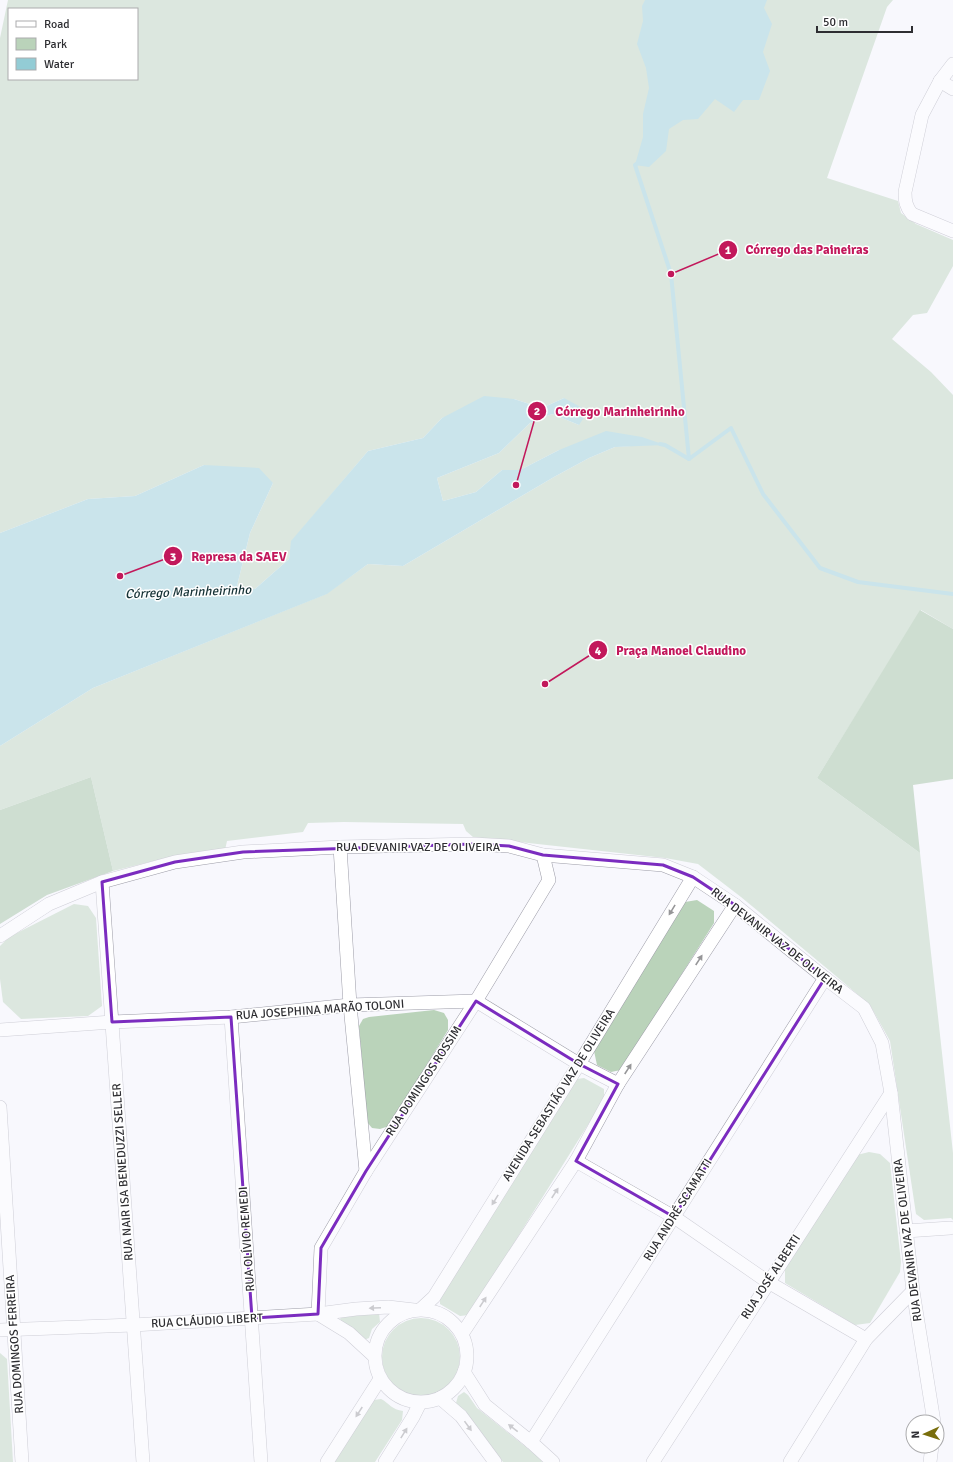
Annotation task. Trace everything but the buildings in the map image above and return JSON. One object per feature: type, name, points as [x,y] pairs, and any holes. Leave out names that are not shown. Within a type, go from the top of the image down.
[{"type":"street","points":[[953,64],[940,81],[922,115],[905,192],[907,208],[912,214],[953,231]]},
{"type":"street","points":[[940,81],[953,88]]},
{"type":"street","name":"RUA DEVANIR VAZ DE OLIVEIRA","points":[[0,936],[49,904],[102,882],[182,861],[243,852],[340,847],[473,844],[508,846],[543,855],[663,865],[693,877],[734,905],[864,1008],[882,1043],[891,1093],[913,1291],[933,1414]]},
{"type":"street","points":[[340,847],[350,1005],[366,1170]]},
{"type":"street","name":"RUA DOMINGOS ROSSIM","points":[[318,1314],[321,1248],[366,1170],[476,1001],[549,880],[543,855]]},
{"type":"street","name":"AVENIDA SEBASTIÃO VAZ DE OLIVEIRA","points":[[417,1310],[434,1297],[693,877]]},
{"type":"street","name":"RUA NAIR ISA BENEDUZZI SELLER","points":[[102,882],[143,1462]]},
{"type":"street","points":[[462,1334],[576,1161],[618,1084],[734,905]]},
{"type":"street","name":"RUA ANDRÉ SCAMATTI","points":[[531,1442],[825,978]]},
{"type":"street","points":[[476,1001],[579,1064],[618,1084]]},
{"type":"street","name":"RUA JOSEPHINA MARÃO TOLONI","points":[[0,1030],[112,1022],[231,1017],[350,1005],[476,1001]]},
{"type":"street","name":"RUA OLÍVIO REMEDI","points":[[231,1017],[262,1462]]},
{"type":"street","name":"RUA JOSÉ ALBERTI","points":[[653,1462],[891,1093]]},
{"type":"street","name":"RUA DOMINGOS FERREIRA","points":[[0,1107],[22,1462]]},
{"type":"street","points":[[576,1161],[674,1217],[768,1282],[866,1339]]},
{"type":"street","points":[[906,1231],[950,1228]]},
{"type":"street","points":[[790,1462],[866,1339],[913,1291]]},
{"type":"street","name":"RUA CLÁUDIO LIBERT","points":[[0,1330],[134,1325],[318,1314],[388,1307],[417,1310]]},
{"type":"street","points":[[417,1310],[437,1312],[451,1321],[462,1334],[466,1347],[467,1360],[464,1372],[459,1383],[450,1392],[440,1398],[431,1402],[420,1403],[404,1400],[390,1391],[380,1379],[374,1356],[377,1340],[385,1326],[398,1315],[417,1310]]},
{"type":"street","points":[[318,1314],[350,1333],[374,1356]]},
{"type":"street","points":[[464,1372],[485,1406],[531,1442],[553,1462]]},
{"type":"street","points":[[327,1462],[380,1379]]},
{"type":"street","points":[[440,1398],[461,1416],[495,1462]]},
{"type":"street","points":[[385,1462],[420,1403]]},
{"type":"highlighted area","points":[[473,844],[509,846],[543,855],[663,865],[693,877],[735,905],[825,978],[674,1217],[576,1161],[618,1084],[579,1064],[476,1001],[366,1171],[321,1248],[318,1314],[252,1318],[231,1017],[112,1022],[102,882],[175,862],[243,852]]},
{"type":"green space","points":[[8,0],[893,0],[887,7],[827,178],[898,201],[901,213],[916,224],[953,240],[953,266],[927,313],[913,315],[892,339],[931,372],[953,395],[953,629],[921,610],[817,778],[920,853],[953,1153],[953,1220],[951,1218],[924,1220],[916,1214],[890,1041],[870,1005],[741,897],[698,864],[665,858],[473,837],[466,831],[463,824],[344,822],[308,823],[303,832],[227,841],[225,850],[174,856],[113,871],[91,777],[0,810],[0,746],[93,688],[326,594],[368,564],[403,566],[589,458],[615,447],[663,444],[559,450],[520,470],[502,470],[476,492],[443,501],[437,478],[499,453],[530,423],[552,414],[579,425],[564,398],[542,408],[514,399],[442,418],[423,438],[368,451],[292,541],[289,559],[255,589],[237,586],[250,533],[273,483],[204,465],[135,496],[88,499],[0,533],[0,38]]},
{"type":"green space","points":[[920,610],[953,629],[953,779],[913,785],[920,853],[817,778]]},
{"type":"green space","points":[[91,777],[113,871],[47,895],[0,924],[0,810]]},
{"type":"green space","points":[[697,900],[714,911],[714,923],[621,1070],[611,1072],[597,1065],[594,1051],[685,902]]},
{"type":"green space","points":[[74,904],[88,906],[96,918],[102,1006],[88,1016],[21,1019],[3,1002],[0,979],[0,946],[9,937]]},
{"type":"green space","points":[[434,1010],[444,1013],[448,1020],[448,1030],[389,1126],[380,1129],[372,1128],[367,1122],[359,1026],[363,1019],[369,1017]]},
{"type":"green space","points":[[584,1078],[604,1089],[604,1099],[469,1315],[460,1316],[440,1304],[440,1297],[577,1079]]},
{"type":"green space","points":[[869,1152],[880,1154],[890,1163],[901,1262],[900,1272],[870,1323],[855,1325],[785,1283],[785,1268],[857,1155]]},
{"type":"green space","points":[[379,1313],[380,1322],[372,1329],[369,1338],[364,1340],[341,1321],[340,1317],[341,1315]]},
{"type":"green space","points":[[413,1318],[429,1318],[443,1324],[454,1335],[460,1349],[460,1365],[454,1379],[443,1390],[429,1396],[413,1396],[399,1390],[388,1379],[382,1365],[382,1349],[388,1335],[399,1324]]},
{"type":"green space","points":[[0,1353],[7,1359],[13,1462],[0,1462]]},
{"type":"green space","points":[[464,1392],[468,1395],[477,1408],[541,1459],[542,1462],[503,1462],[456,1403],[458,1396]]},
{"type":"green space","points":[[381,1399],[393,1408],[403,1411],[402,1420],[375,1462],[333,1462],[368,1407],[374,1400]]},
{"type":"water","points":[[645,0],[767,0],[764,8],[772,24],[763,52],[770,71],[759,100],[743,100],[734,112],[715,99],[698,119],[683,120],[669,129],[666,151],[649,167],[635,165],[643,137],[643,114],[649,88],[646,68],[637,44],[643,21],[642,6]]},
{"type":"water","points":[[484,396],[514,399],[542,408],[564,398],[588,411],[579,425],[552,414],[530,423],[499,453],[437,478],[443,501],[476,492],[502,470],[520,470],[559,450],[606,431],[642,437],[665,445],[615,447],[589,458],[403,566],[368,564],[327,594],[93,688],[0,746],[0,533],[88,499],[135,496],[204,465],[259,468],[273,483],[250,533],[237,586],[255,589],[289,559],[291,541],[368,451],[423,438],[442,418]]},
{"type":"waterway","points":[[638,163],[635,165],[671,274],[689,459]]},
{"type":"waterway","name":"Córrego Marinheirinho","points":[[660,444],[665,445],[689,459],[731,428],[763,494],[820,568],[858,582],[953,594]]},
{"type":"place","name":"Córrego das Paineiras","points":[[671,274]]},
{"type":"place","name":"Córrego Marinheirinho","points":[[516,485]]},
{"type":"place","name":"Represa da SAEV","points":[[120,576]]},
{"type":"place","name":"Praça Manoel Claudino","points":[[545,684]]}]
